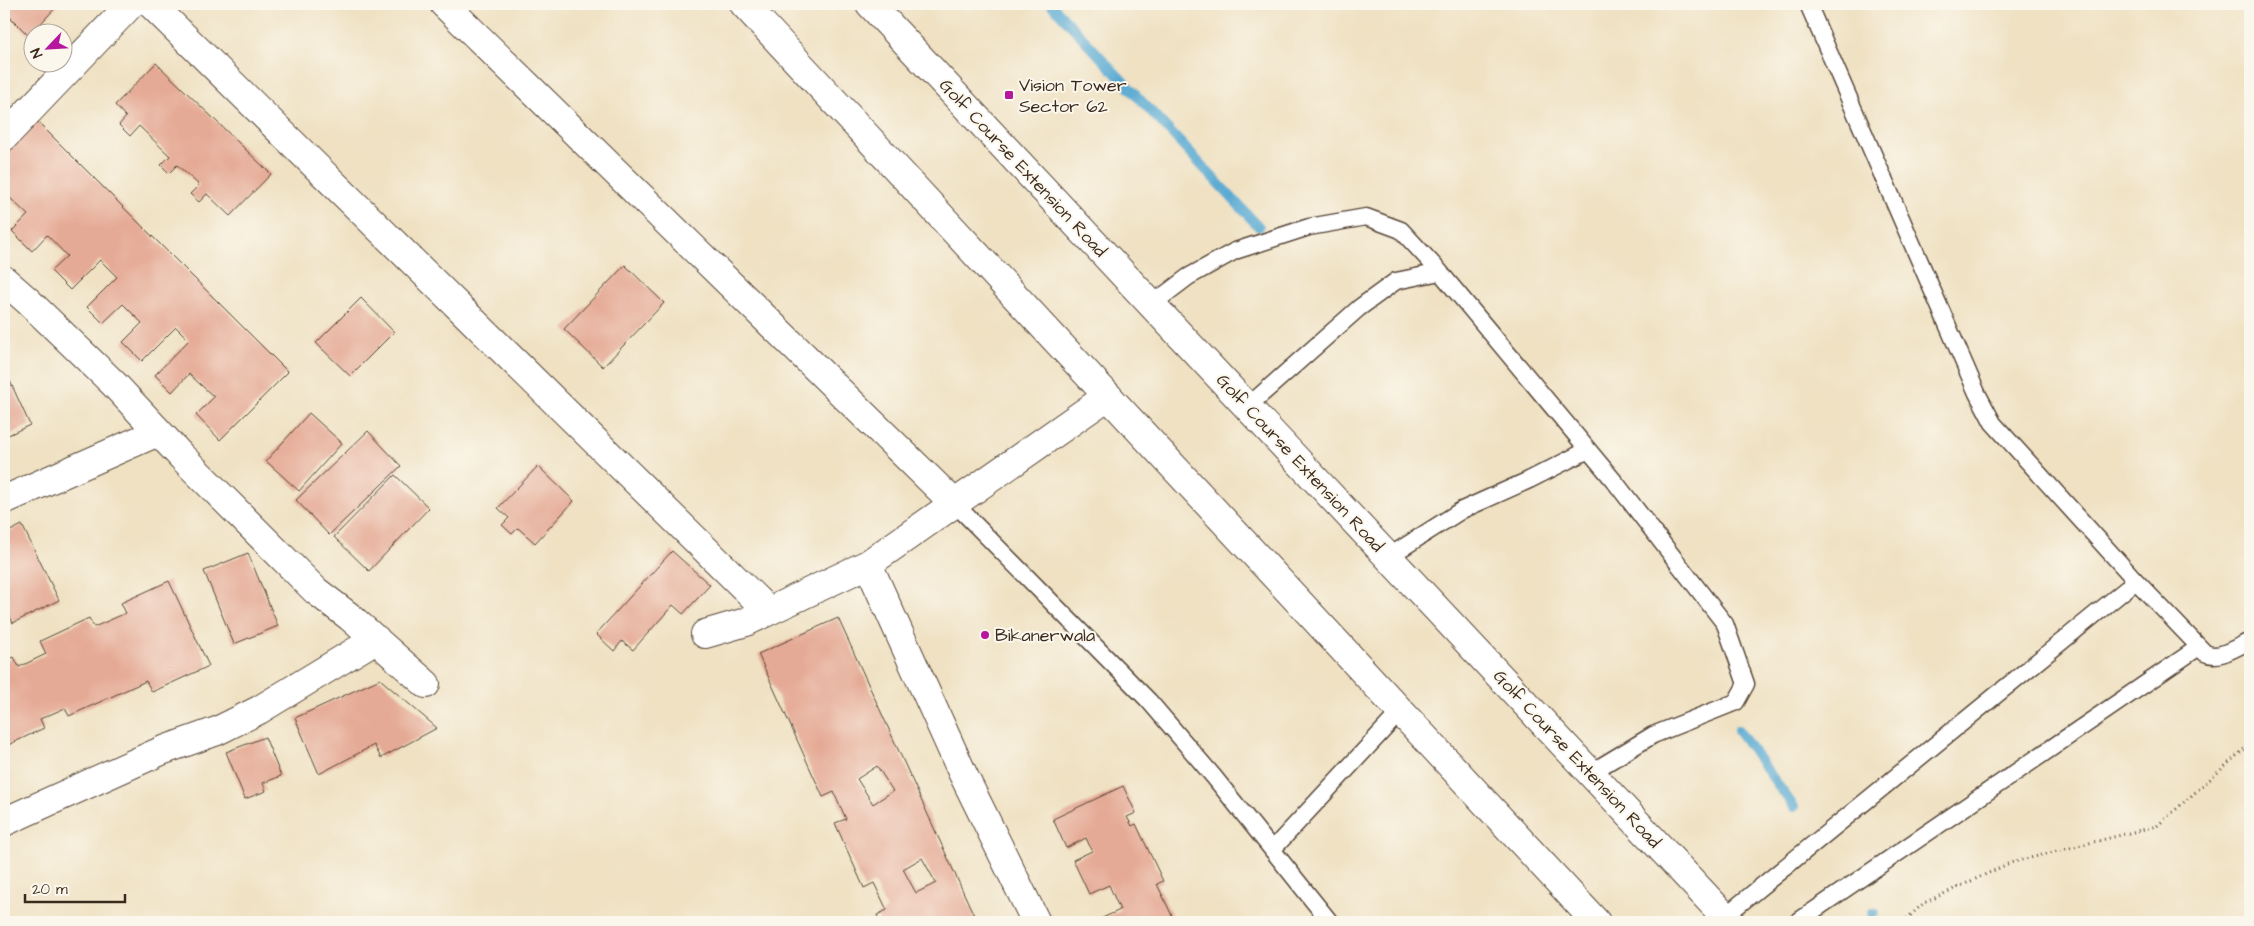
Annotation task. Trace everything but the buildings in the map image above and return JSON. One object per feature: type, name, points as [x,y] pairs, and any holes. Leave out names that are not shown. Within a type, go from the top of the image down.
[{"type":"street","points":[[4,136],[131,4]]},
{"type":"street","points":[[151,4],[768,611]]},
{"type":"street","points":[[444,4],[954,503]]},
{"type":"street","points":[[744,4],[1596,922]]},
{"type":"street","name":"Golf Course Extension Road","points":[[870,4],[1727,919]]},
{"type":"street","points":[[4,280],[114,384],[158,432],[316,591],[376,639],[426,684]]},
{"type":"street","points":[[705,634],[746,622],[868,564],[1108,396]]},
{"type":"street","points":[[4,500],[158,432]]},
{"type":"street","points":[[868,564],[962,772],[1036,922]]},
{"type":"street","points":[[4,822],[161,751],[225,727],[259,710],[376,639]]},
{"type":"lane","points":[[1808,4],[1977,393],[1993,422],[2136,581],[2199,647],[2211,656],[2220,655],[2250,641]]},
{"type":"lane","points":[[1151,305],[1188,277],[1235,251],[1310,227],[1366,217],[1401,230],[1440,272],[1588,450],[1725,624],[1746,684],[1736,702],[1653,735],[1590,773]]},
{"type":"lane","points":[[1247,407],[1359,308],[1396,280],[1440,272]]},
{"type":"lane","points":[[1388,557],[1462,510],[1529,480],[1588,450]]},
{"type":"lane","points":[[954,503],[1149,701],[1214,777],[1330,922]]},
{"type":"lane","points":[[1727,919],[2136,581]]},
{"type":"lane","points":[[1797,922],[2199,647]]},
{"type":"lane","points":[[1272,850],[1400,712]]},
{"type":"path","points":[[1903,922],[1924,903],[2010,863],[2157,826],[2250,744]]},
{"type":"waterway","points":[[1051,4],[1259,227]]},
{"type":"waterway","points":[[1738,730],[1794,807]]},
{"type":"place","name":"Vision Tower Sector 62","points":[[1009,95]]},
{"type":"place","name":"Bikanerwala","points":[[985,635]]}]
